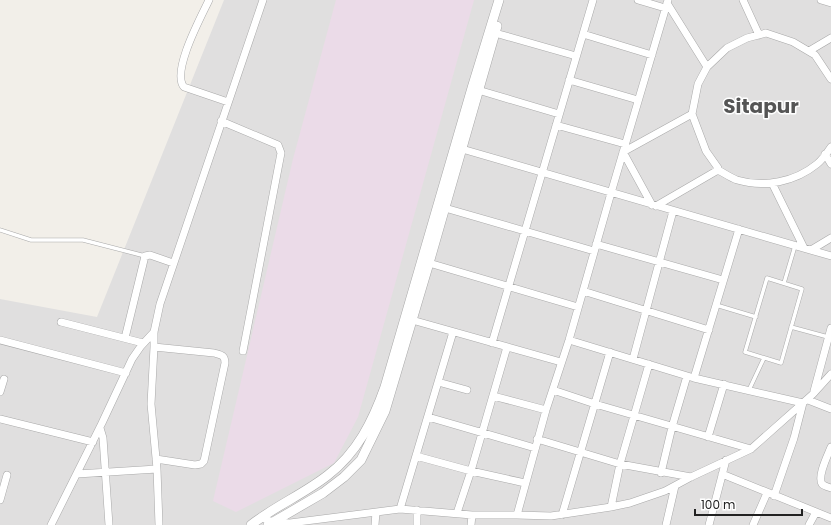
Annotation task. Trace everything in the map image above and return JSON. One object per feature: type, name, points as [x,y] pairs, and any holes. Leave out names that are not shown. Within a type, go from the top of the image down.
[{"type":"street","points":[[209,0],[191,37],[183,60],[180,78],[181,84],[184,87],[228,102]]},
{"type":"street","points":[[159,525],[157,469],[151,404],[154,332],[160,304],[173,263],[263,0]]},
{"type":"street","points":[[251,525],[328,475],[343,462],[363,437],[376,413],[385,387],[499,0]]},
{"type":"street","points":[[271,523],[323,493],[344,477],[361,460],[385,411],[505,0]]},
{"type":"street","points":[[492,343],[583,34],[591,0]]},
{"type":"street","points":[[638,0],[667,4],[707,67]]},
{"type":"street","points":[[743,0],[759,35]]},
{"type":"street","points":[[821,0],[831,3]]},
{"type":"street","points":[[517,514],[537,439],[569,340],[667,4]]},
{"type":"street","points":[[495,33],[576,56]]},
{"type":"street","points":[[831,79],[815,55],[793,42],[766,33],[747,38],[726,48],[707,67],[698,84],[692,114],[706,151],[718,170],[736,180],[756,184],[781,182],[818,164],[831,147]]},
{"type":"street","points":[[583,34],[652,55]]},
{"type":"street","points":[[809,51],[831,38]]},
{"type":"street","points":[[569,80],[638,100]]},
{"type":"street","points":[[478,90],[559,114]]},
{"type":"street","points":[[623,152],[692,114]]},
{"type":"street","points":[[221,121],[278,144],[281,154],[243,351]]},
{"type":"street","points":[[556,125],[625,144]]},
{"type":"street","points":[[462,149],[831,256]]},
{"type":"street","points":[[623,152],[654,205]]},
{"type":"street","points":[[825,154],[831,164]]},
{"type":"street","points":[[654,205],[718,170]]},
{"type":"street","points":[[772,183],[807,249]]},
{"type":"street","points":[[445,208],[525,231],[659,262],[723,280]]},
{"type":"street","points":[[633,359],[673,211]]},
{"type":"street","points":[[694,378],[739,229]]},
{"type":"street","points":[[807,249],[831,238]]},
{"type":"street","points":[[125,338],[145,256],[150,255],[173,263]]},
{"type":"street","points":[[429,263],[578,307]]},
{"type":"street","points":[[583,291],[708,330]]},
{"type":"street","points":[[412,320],[561,362]]},
{"type":"street","points":[[61,322],[143,343]]},
{"type":"street","points":[[754,525],[771,494],[794,438],[831,328]]},
{"type":"street","points":[[51,525],[100,428],[132,359],[143,343],[154,332]]},
{"type":"street","points":[[400,509],[453,332]]},
{"type":"street","points":[[0,340],[126,373]]},
{"type":"street","points":[[569,340],[694,378],[749,390],[808,399],[831,410]]},
{"type":"street","points":[[154,347],[214,353],[222,355],[225,358],[204,462],[196,465],[156,459]]},
{"type":"street","points":[[457,513],[471,471],[507,347]]},
{"type":"street","points":[[562,515],[610,352]]},
{"type":"street","points":[[611,507],[620,464],[649,364]]},
{"type":"street","points":[[261,518],[271,523],[317,522],[400,509],[472,515],[517,514],[551,516],[630,503],[665,491],[751,449],[808,399],[831,374]]},
{"type":"street","points":[[661,473],[672,426],[687,376]]},
{"type":"street","points":[[0,392],[4,379]]},
{"type":"street","points":[[438,382],[467,390]]},
{"type":"street","points":[[708,437],[724,384]]},
{"type":"street","points":[[553,390],[595,404],[751,449]]},
{"type":"street","points":[[493,396],[546,410]]},
{"type":"street","points":[[428,417],[535,448]]},
{"type":"street","points":[[0,419],[93,442]]},
{"type":"street","points":[[100,428],[103,438],[109,525]]},
{"type":"street","points":[[537,439],[620,464],[661,473],[691,477]]},
{"type":"street","points":[[831,447],[820,474],[822,483],[831,488]]},
{"type":"street","points":[[416,456],[471,471],[525,483]]},
{"type":"street","points":[[709,525],[726,460]]},
{"type":"street","points":[[77,474],[157,469]]},
{"type":"street","points":[[722,474],[831,518]]},
{"type":"street","points":[[0,500],[8,475]]},
{"type":"street","points":[[666,525],[675,486]]},
{"type":"street","points":[[417,510],[417,525]]},
{"type":"street","points":[[375,525],[376,512]]},
{"type":"street","points":[[809,525],[816,512]]},
{"type":"street","points":[[471,525],[472,515]]},
{"type":"street","points":[[550,525],[551,516]]},
{"type":"lane","points":[[0,230],[31,240],[83,240],[145,256]]},
{"type":"lane","points":[[784,283],[795,245]]},
{"type":"lane","points":[[767,278],[802,289],[781,363],[745,352],[756,317],[767,278]]},
{"type":"lane","points":[[716,304],[756,317]]},
{"type":"lane","points":[[791,327],[828,337]]},
{"type":"lane","points":[[749,390],[764,358]]},
{"type":"shaded area","points":[[224,0],[831,0],[831,525],[0,525],[0,299],[97,317]]},
{"type":"shaded area","points":[[336,0],[474,0],[358,417],[334,463],[236,512],[213,501],[293,159]]},
{"type":"district","name":"Sitapur","points":[[761,106]]}]
